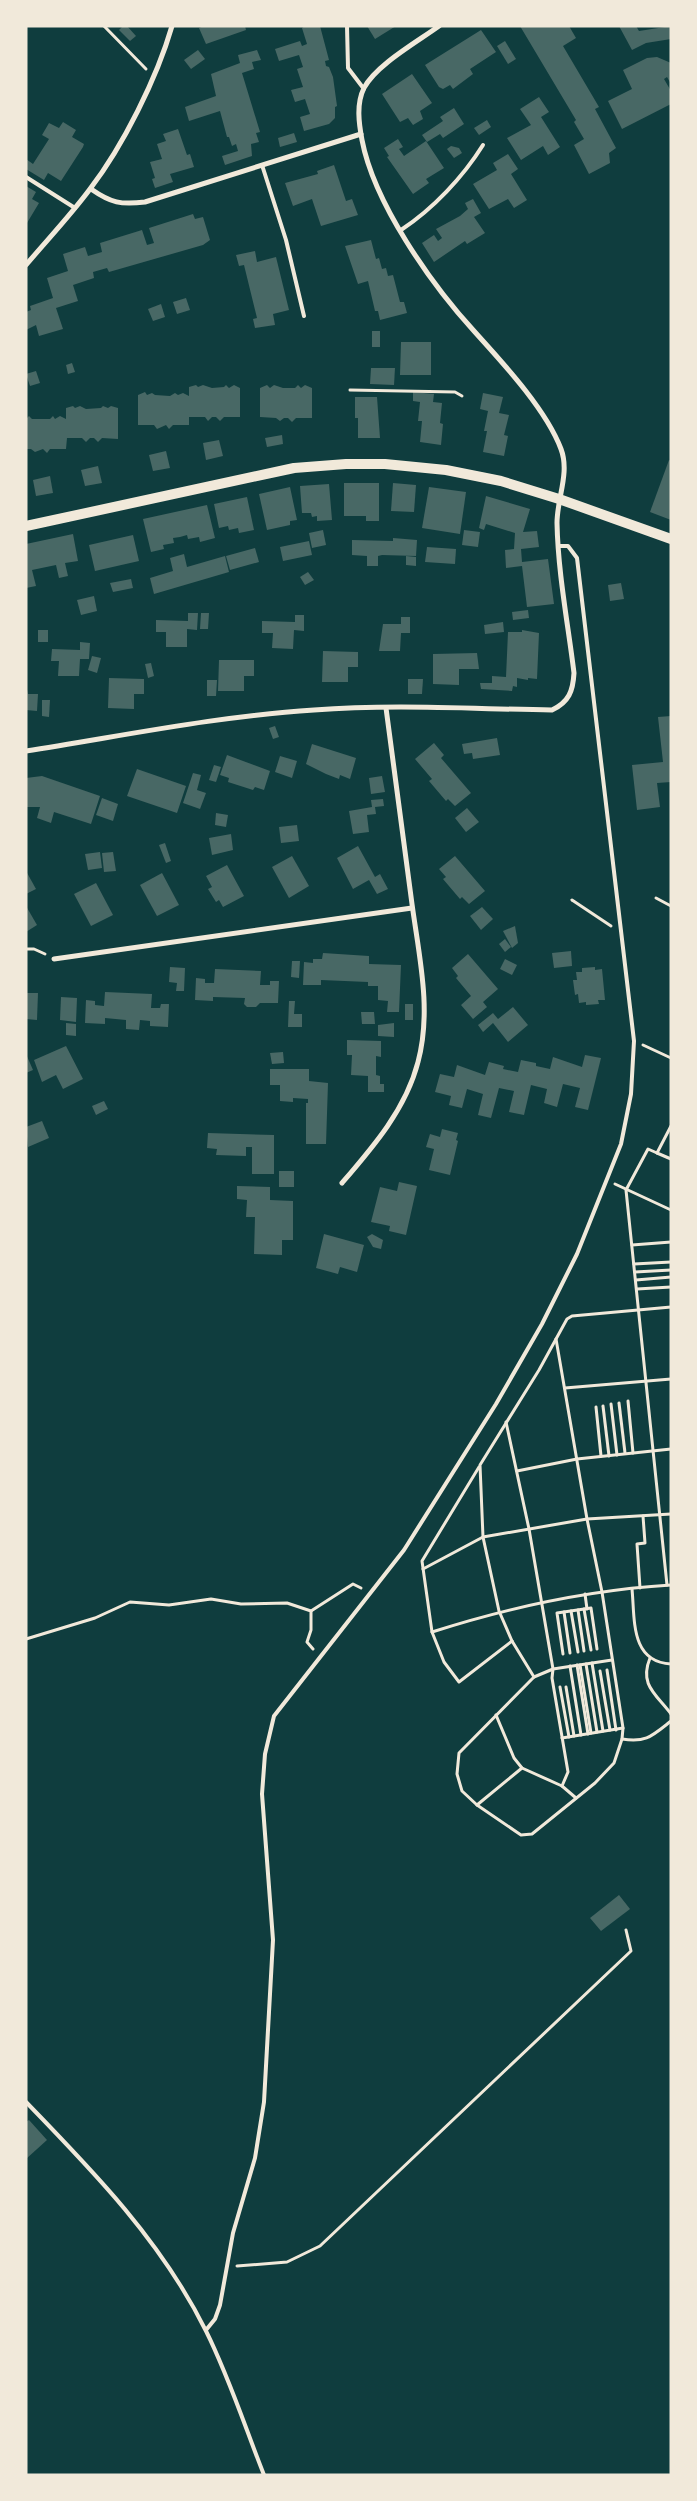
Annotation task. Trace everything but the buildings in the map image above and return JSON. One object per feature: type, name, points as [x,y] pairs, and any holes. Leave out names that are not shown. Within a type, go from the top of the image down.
[{"type":"main road","points":[[26,526],[294,468],[385,464],[446,470],[501,481],[559,499],[671,539]]},
{"type":"street","points":[[26,265],[91,189],[124,136],[154,76],[172,26]]},
{"type":"street","points":[[26,751],[255,715],[315,710],[386,708],[552,710],[568,700],[574,683],[559,546],[559,499],[564,458],[554,435],[522,387],[445,296],[419,262],[371,172],[361,134],[359,103],[364,89],[377,72],[439,26]]},
{"type":"street","points":[[91,189],[105,199],[124,204],[145,202],[361,134]]},
{"type":"street","points":[[342,1183],[378,1142],[408,1091],[418,1063],[423,1038],[424,1001],[386,708]]},
{"type":"street","points":[[54,959],[412,908]]},
{"type":"lane","points":[[346,26],[348,68],[364,89]]},
{"type":"lane","points":[[401,230],[421,217],[473,161],[483,145]]},
{"type":"lane","points":[[262,166],[286,240],[304,316]]},
{"type":"lane","points":[[26,177],[75,208]]},
{"type":"lane","points":[[206,2330],[215,2319],[220,2305],[233,2233],[255,2158],[264,2102],[273,1940],[262,1794],[265,1754],[274,1716],[404,1550],[542,1324],[577,1254],[621,1144],[632,1094],[634,1041],[578,558],[568,546],[559,546]]},
{"type":"lane","points":[[26,2102],[116,2196],[171,2272],[206,2330],[264,2475]]},
{"type":"path","points":[[104,26],[132,57],[154,76]]},
{"type":"path","points":[[350,390],[455,392],[462,396]]},
{"type":"path","points":[[656,898],[671,906]]},
{"type":"path","points":[[572,900],[604,922]]},
{"type":"path","points":[[26,949],[34,949]]},
{"type":"path","points":[[634,1041],[671,1058]]},
{"type":"path","points":[[657,1152],[671,1126]]},
{"type":"path","points":[[432,1632],[499,1611],[542,1601],[585,1594],[669,1585],[626,1190],[648,1149],[671,1159]]},
{"type":"path","points":[[606,1180],[671,1210]]},
{"type":"path","points":[[632,1245],[671,1242]]},
{"type":"path","points":[[634,1264],[671,1262]]},
{"type":"path","points":[[635,1272],[671,1270]]},
{"type":"path","points":[[636,1280],[671,1278]]},
{"type":"path","points":[[637,1288],[671,1287]]},
{"type":"path","points":[[512,1641],[459,1682],[444,1662],[432,1632],[422,1561],[539,1370],[562,1325],[572,1316],[671,1307]]},
{"type":"path","points":[[556,1338],[587,1519],[602,1592],[623,1728],[622,1740],[614,1763],[576,1798],[532,1834],[521,1835],[477,1805],[462,1791],[456,1774],[459,1753],[534,1677],[553,1669],[612,1660]]},
{"type":"path","points":[[565,1388],[671,1378]]},
{"type":"path","points":[[628,1401],[633,1453]]},
{"type":"path","points":[[619,1403],[625,1454]]},
{"type":"path","points":[[611,1404],[617,1455]]},
{"type":"path","points":[[603,1406],[609,1456]]},
{"type":"path","points":[[596,1407],[601,1456]]},
{"type":"path","points":[[506,1422],[529,1529],[553,1669],[552,1678],[568,1772],[562,1786]]},
{"type":"path","points":[[516,1471],[577,1459],[671,1448]]},
{"type":"path","points":[[480,1465],[483,1536],[499,1611],[512,1641],[534,1677]]},
{"type":"path","points":[[423,1569],[483,1536],[587,1519],[671,1514]]},
{"type":"path","points":[[640,1588],[636,1544],[644,1543],[643,1516]]},
{"type":"path","points":[[415,1557],[422,1561]]},
{"type":"path","points":[[311,1611],[353,1584],[370,1593]]},
{"type":"path","points":[[632,1589],[638,1644],[650,1658],[671,1664]]},
{"type":"path","points":[[585,1594],[591,1650]]},
{"type":"path","points":[[26,1639],[95,1618],[130,1602],[169,1605],[211,1599],[241,1604],[287,1603],[311,1611]]},
{"type":"path","points":[[564,1654],[557,1613],[591,1608],[597,1649]]},
{"type":"path","points":[[578,1610],[584,1651]]},
{"type":"path","points":[[311,1611],[311,1630],[307,1642],[320,1657]]},
{"type":"path","points":[[571,1611],[578,1652]]},
{"type":"path","points":[[564,1612],[570,1653]]},
{"type":"path","points":[[650,1658],[645,1676],[647,1684],[671,1714]]},
{"type":"path","points":[[592,1663],[604,1731]]},
{"type":"path","points":[[586,1664],[597,1733]]},
{"type":"path","points":[[578,1665],[589,1734]]},
{"type":"path","points":[[570,1666],[581,1735]]},
{"type":"path","points":[[606,1670],[616,1730]]},
{"type":"path","points":[[600,1671],[610,1730]]},
{"type":"path","points":[[566,1687],[574,1736]]},
{"type":"path","points":[[560,1688],[568,1737]]},
{"type":"path","points":[[496,1715],[514,1758],[522,1768],[562,1786],[576,1798]]},
{"type":"path","points":[[622,1740],[638,1742],[654,1734],[671,1721]]},
{"type":"path","points":[[562,1738],[623,1728]]},
{"type":"path","points":[[477,1805],[522,1768]]},
{"type":"path","points":[[253,2265],[287,2262],[320,2246],[630,1951],[626,1930]]}]
